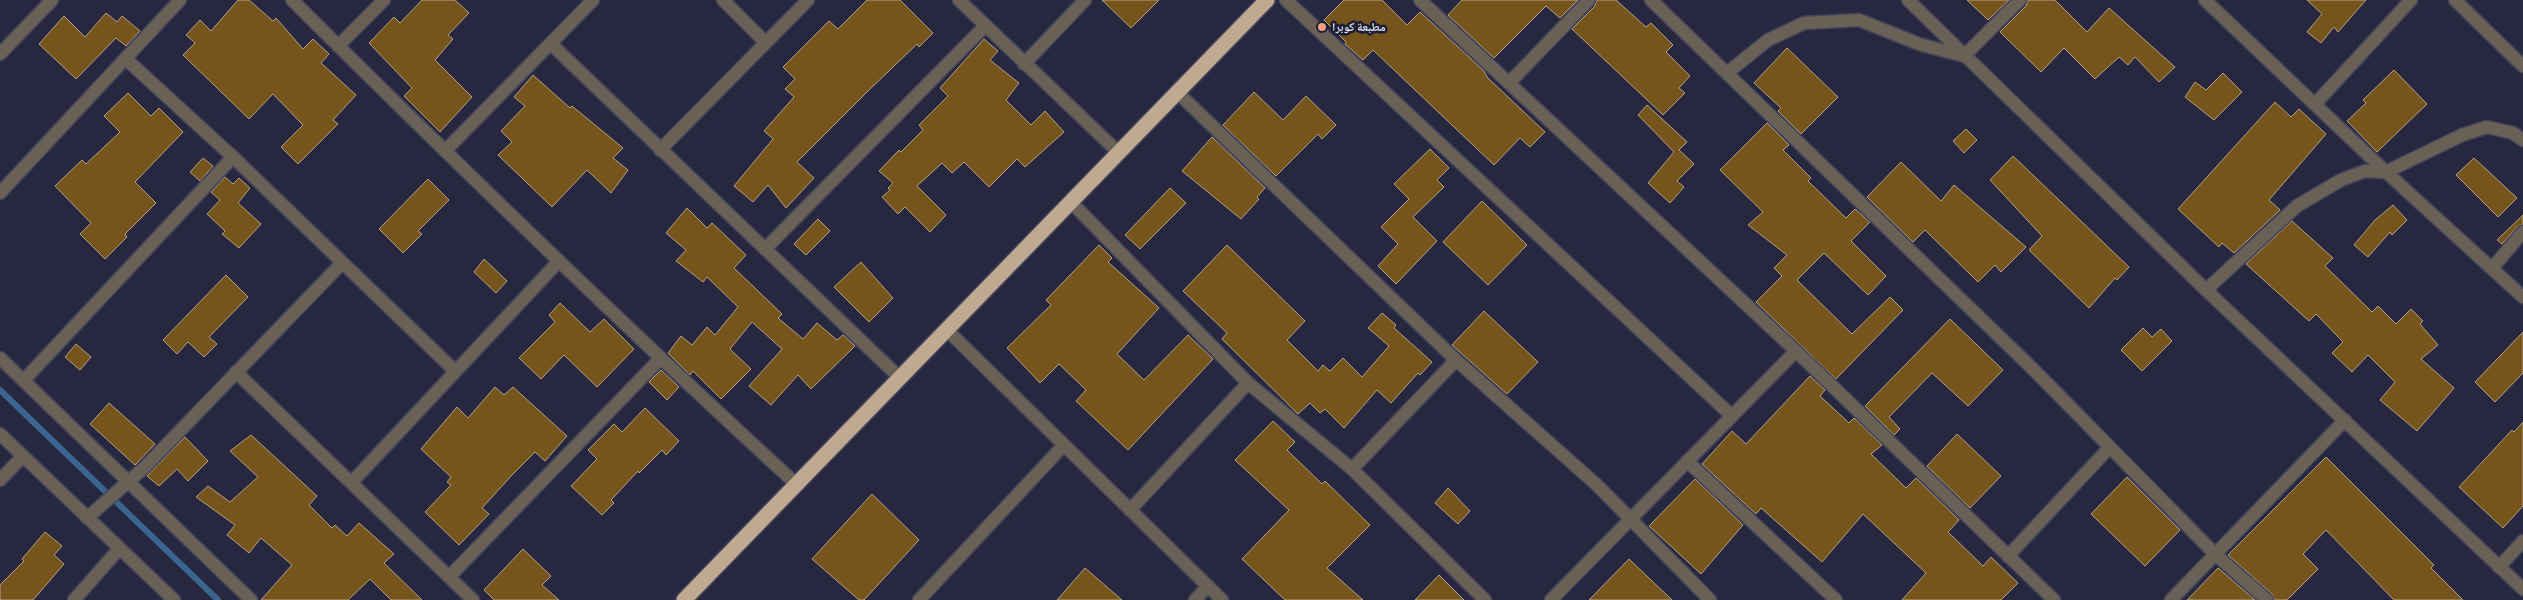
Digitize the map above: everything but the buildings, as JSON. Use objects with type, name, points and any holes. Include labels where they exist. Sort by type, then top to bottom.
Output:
[{"type":"highway","points":[[684,600],[795,483],[1267,0]]},
{"type":"street","points":[[0,54],[52,0]]},
{"type":"street","points":[[0,193],[127,60],[180,0]]},
{"type":"street","points":[[292,0],[660,359],[795,483]]},
{"type":"street","points":[[338,46],[384,0]]},
{"type":"street","points":[[722,0],[765,42]]},
{"type":"street","points":[[660,150],[808,0]]},
{"type":"street","points":[[959,0],[1118,152]]},
{"type":"street","points":[[1024,64],[1086,0]]},
{"type":"street","points":[[1286,0],[1732,416]]},
{"type":"street","points":[[1420,0],[1796,350],[2054,600]]},
{"type":"street","points":[[1509,82],[1589,0]]},
{"type":"street","points":[[1651,0],[2034,371],[2215,554],[2267,600]]},
{"type":"street","points":[[1908,0],[2206,290],[2523,589]]},
{"type":"street","points":[[1964,56],[2020,0]]},
{"type":"street","points":[[2205,0],[2386,172],[2523,297]]},
{"type":"street","points":[[2316,104],[2412,0]]},
{"type":"street","points":[[2455,0],[2523,66]]},
{"type":"street","points":[[445,151],[551,44],[585,3]]},
{"type":"street","points":[[1727,73],[1768,40],[1804,23],[1859,20],[1919,44],[1964,56]]},
{"type":"street","points":[[765,249],[986,26]]},
{"type":"street","points":[[551,44],[898,377]]},
{"type":"street","points":[[127,60],[233,157],[455,371]]},
{"type":"street","points":[[1177,92],[1456,360],[1598,486],[1710,600]]},
{"type":"street","points":[[2206,290],[2296,206],[2341,180],[2365,171],[2386,172],[2462,135],[2487,127],[2514,133],[2523,140]]},
{"type":"street","points":[[24,380],[233,157]]},
{"type":"street","points":[[1070,201],[1248,383],[1352,469],[1485,600]]},
{"type":"street","points":[[2492,267],[2523,232]]},
{"type":"street","points":[[352,482],[559,261]]},
{"type":"street","points":[[87,518],[128,482],[342,262]]},
{"type":"street","points":[[946,329],[1063,446],[1222,600]]},
{"type":"street","points":[[1551,600],[1796,350]]},
{"type":"street","points":[[0,358],[252,600]]},
{"type":"street","points":[[449,577],[660,359]]},
{"type":"street","points":[[1352,469],[1456,360]]},
{"type":"street","points":[[236,372],[473,600]]},
{"type":"street","points":[[1130,510],[1248,383]]},
{"type":"street","points":[[2171,600],[2345,420]]},
{"type":"street","points":[[0,434],[174,600]]},
{"type":"street","points":[[919,600],[1063,446]]},
{"type":"street","points":[[2008,556],[2109,448]]},
{"type":"street","points":[[0,480],[23,456]]},
{"type":"street","points":[[1687,461],[1836,600]]},
{"type":"street","points":[[2499,567],[2523,541]]},
{"type":"street","points":[[74,600],[119,549]]},
{"type":"street","points":[[1195,600],[1208,586]]},
{"type":"waterway","points":[[0,390],[218,600]]},
{"type":"place","name":"مطبعة كوبرا","points":[[1322,27]]}]
